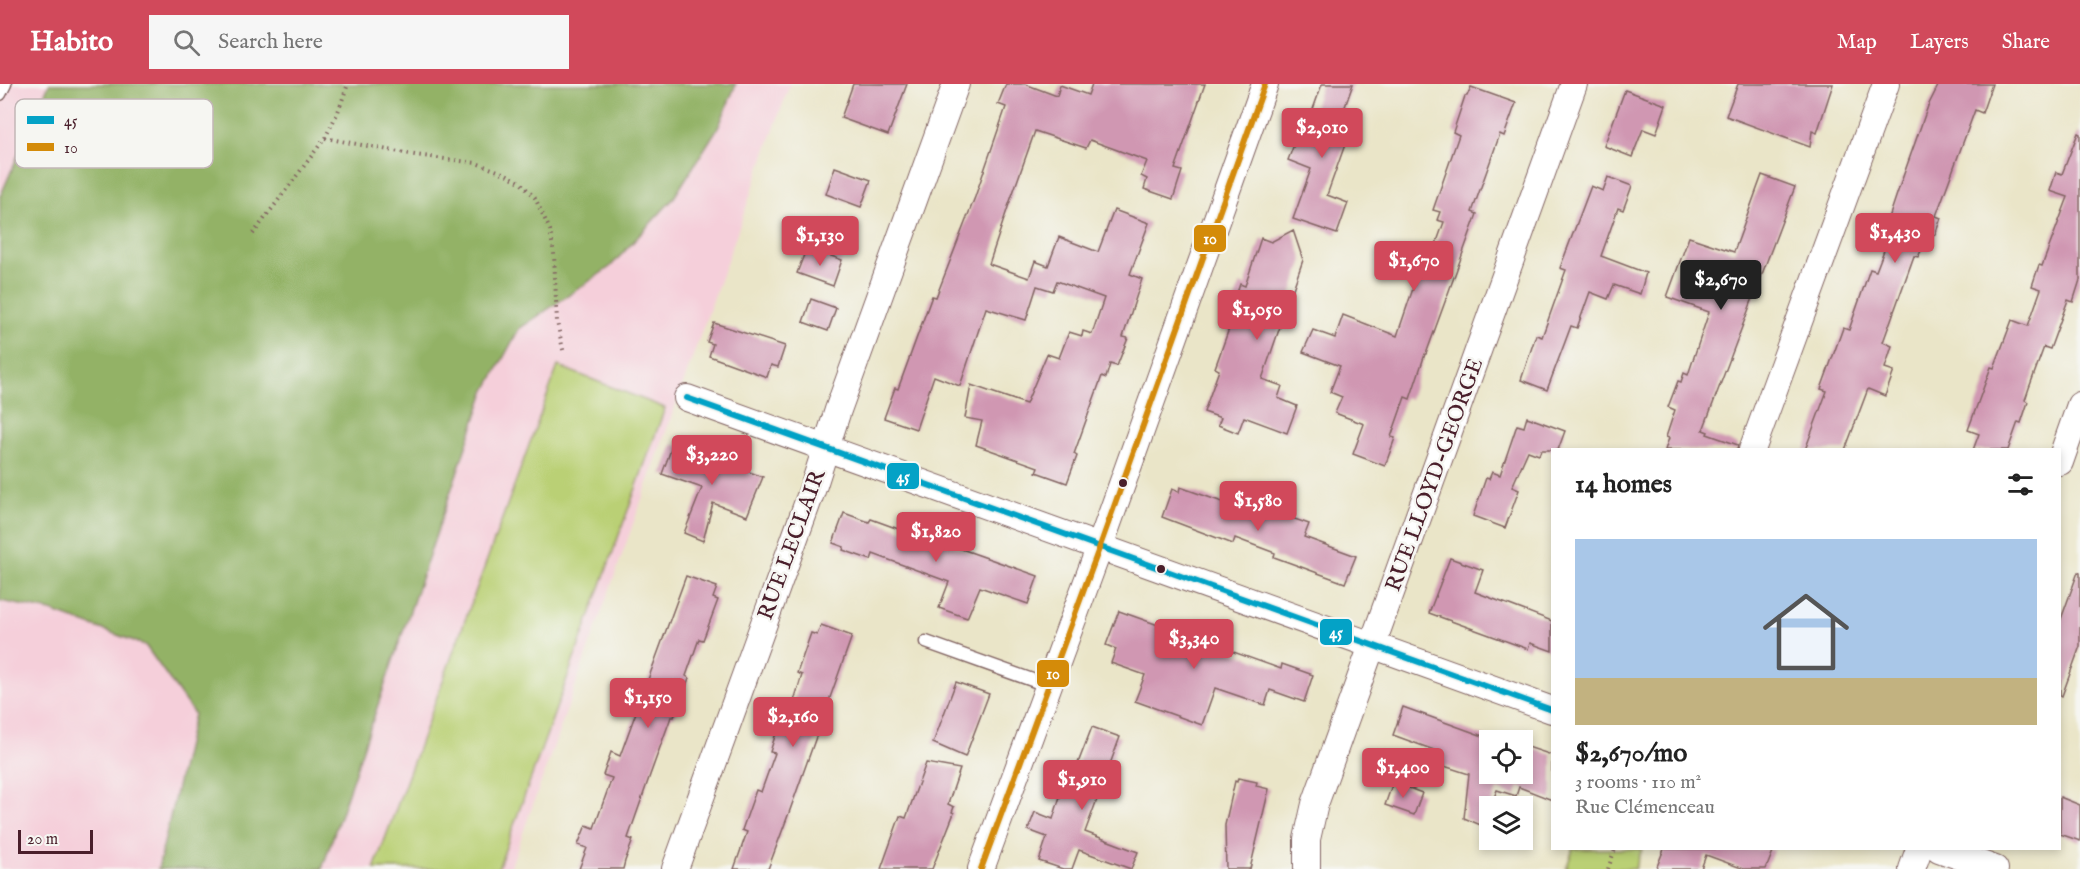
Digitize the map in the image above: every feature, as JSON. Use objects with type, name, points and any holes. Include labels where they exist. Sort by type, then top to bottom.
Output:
[{"type":"street","name":"RUE LECLAIR","points":[[675,869],[956,84]]},
{"type":"street","points":[[981,869],[1100,546],[1265,84]]},
{"type":"street","name":"RUE LLOYD-GEORGE","points":[[1307,869],[1307,839],[1316,804],[1575,84]]},
{"type":"street","points":[[1753,448],[1886,84]]},
{"type":"street","points":[[687,398],[1551,710]]},
{"type":"street","points":[[2061,459],[2080,405]]},
{"type":"street","points":[[1912,869],[1919,850]]},
{"type":"street","points":[[1942,850],[1995,869]]},
{"type":"lane","points":[[0,94],[5,84]]},
{"type":"lane","points":[[926,642],[1049,686]]},
{"type":"path","points":[[252,234],[325,138],[348,84]]},
{"type":"path","points":[[325,138],[414,155],[476,163],[520,182],[535,198],[550,230],[554,254],[557,322],[564,354]]},
{"type":"path","points":[[1608,869],[1615,850]]},
{"type":"shaded area","points":[[0,84],[790,84],[510,869],[0,869]]},
{"type":"green space","points":[[49,84],[736,84],[719,126],[673,199],[610,267],[519,329],[484,394],[322,869],[158,869],[194,714],[145,645],[51,611],[0,601],[0,197],[15,162],[15,168],[213,168],[213,99],[42,99]]},
{"type":"green space","points":[[558,366],[665,408],[498,869],[374,869]]},
{"type":"green space","points":[[1573,850],[1642,850],[1635,869],[1566,869]]},
{"type":"building","points":[[853,84],[907,84],[888,135],[841,118]]},
{"type":"building","points":[[1006,84],[1025,84],[1057,96],[1060,85],[1088,95],[1092,84],[1205,84],[1175,169],[1182,171],[1173,199],[1144,189],[1147,179],[1141,176],[1147,161],[1090,140],[1086,148],[1035,131],[1008,207],[989,264],[1029,278],[1035,261],[1048,266],[1059,237],[1098,252],[1114,210],[1149,223],[1130,274],[1142,279],[1123,337],[1128,338],[1117,366],[1110,364],[1106,378],[1102,376],[1074,454],[1077,456],[1067,483],[1036,472],[1038,467],[976,445],[982,421],[965,418],[971,385],[1026,404],[1047,354],[1059,358],[1069,332],[1082,336],[1083,331],[1092,334],[1104,298],[1057,281],[1053,291],[1037,286],[1026,320],[986,308],[960,386],[934,376],[916,429],[884,418],[895,388],[898,389],[932,296],[936,297],[975,197],[1006,107],[998,104]]},
{"type":"building","points":[[1322,84],[1353,84],[1335,135],[1347,139],[1327,195],[1348,203],[1337,234],[1293,219],[1311,169],[1288,160],[1302,124],[1307,126]]},
{"type":"building","points":[[1738,84],[1833,84],[1817,133],[1812,131],[1810,147],[1726,116]]},
{"type":"building","points":[[1939,84],[1992,84],[1982,113],[1975,110],[1936,216],[1941,218],[1935,235],[1930,234],[1925,250],[1922,249],[1918,257],[1914,256],[1883,342],[1892,346],[1885,368],[1894,371],[1885,396],[1868,389],[1846,448],[1806,448],[1827,391],[1821,389],[1843,328],[1849,330],[1870,269],[1876,271],[1891,232],[1885,230],[1928,106]]},
{"type":"building","points":[[1471,87],[1516,103],[1504,136],[1500,134],[1472,212],[1477,214],[1410,399],[1405,397],[1391,437],[1395,438],[1385,466],[1353,454],[1364,424],[1335,413],[1342,397],[1330,392],[1340,366],[1303,352],[1313,330],[1335,338],[1343,315],[1397,336],[1423,259],[1430,261],[1444,222],[1437,220],[1440,212],[1433,210],[1459,135],[1453,132],[1465,96]]},
{"type":"building","points":[[1625,90],[1666,105],[1656,134],[1643,129],[1632,157],[1604,146]]},
{"type":"building","points":[[2078,133],[2080,134],[2080,280],[2073,302],[2068,300],[2050,349],[2044,347],[2025,400],[2028,402],[2021,423],[2018,422],[2009,448],[1974,448],[1979,434],[1968,430],[1991,367],[1994,368],[2012,320],[2028,326],[2041,289],[2032,286],[2068,197],[2050,191],[2056,172],[2062,174]]},
{"type":"building","points":[[835,167],[871,180],[861,207],[826,194]]},
{"type":"building","points":[[1762,175],[1795,187],[1703,430],[1708,432],[1707,434],[1738,445],[1737,448],[1666,448],[1669,438],[1666,437],[1675,410],[1668,407],[1678,381],[1681,382],[1684,373],[1688,375],[1709,312],[1667,297],[1689,237],[1734,252]]},
{"type":"building","points":[[1608,177],[1632,186],[1623,210],[1618,208],[1601,256],[1646,273],[1640,294],[1614,285],[1608,299],[1590,292],[1577,328],[1571,326],[1547,390],[1521,380],[1536,335],[1542,337],[1566,270],[1560,268],[1591,186],[1603,191]]},
{"type":"building","points":[[1293,230],[1303,260],[1262,379],[1282,386],[1278,398],[1297,406],[1287,433],[1244,417],[1238,433],[1218,425],[1221,418],[1204,412],[1219,370],[1215,368],[1236,309],[1232,308],[1240,284],[1245,286],[1261,238],[1271,242]]},
{"type":"building","points":[[807,247],[842,260],[833,286],[797,273]]},
{"type":"building","points":[[811,299],[836,308],[828,331],[803,322]]},
{"type":"building","points":[[714,323],[785,346],[778,367],[771,365],[767,377],[709,356],[713,344],[707,342]]},
{"type":"building","points":[[1527,417],[1565,431],[1559,448],[1541,450],[1539,455],[1528,451],[1512,487],[1519,490],[1505,528],[1473,516],[1486,478],[1489,479],[1492,472],[1500,475],[1517,425],[1524,427]]},
{"type":"building","points":[[673,444],[763,477],[747,516],[713,503],[703,541],[684,533],[702,488],[662,474]]},
{"type":"building","points":[[1180,487],[1242,509],[1246,502],[1309,524],[1304,537],[1356,556],[1345,583],[1274,557],[1275,553],[1235,538],[1233,544],[1162,517],[1172,489],[1179,492]]},
{"type":"building","points":[[844,513],[869,522],[871,519],[915,535],[916,533],[1038,576],[1028,604],[980,587],[967,618],[939,608],[949,582],[873,554],[871,560],[843,550],[844,547],[833,543]]},
{"type":"building","points":[[1450,558],[1483,570],[1475,592],[1551,621],[1551,651],[1530,643],[1528,649],[1429,613]]},
{"type":"building","points":[[2078,572],[2080,573],[2080,646],[2062,696],[2061,696],[2061,619]]},
{"type":"building","points":[[686,576],[717,587],[713,598],[718,600],[703,640],[699,639],[686,676],[689,678],[674,717],[671,717],[650,775],[628,838],[633,840],[623,869],[579,869],[587,848],[578,845],[586,825],[594,828],[612,778],[603,775],[611,752],[620,756]]},
{"type":"building","points":[[1119,611],[1281,669],[1282,664],[1313,675],[1304,702],[1270,690],[1265,705],[1215,688],[1202,725],[1135,701],[1145,675],[1111,663],[1116,649],[1106,645]]},
{"type":"building","points":[[821,625],[852,636],[790,810],[768,869],[734,869],[747,832],[742,830],[756,790],[761,792],[775,753],[770,752],[776,733],[784,712],[790,714],[802,675],[797,673],[811,633],[817,635]]},
{"type":"building","points":[[956,682],[989,694],[965,757],[933,743]]},
{"type":"building","points":[[1403,707],[1479,735],[1479,784],[1533,784],[1533,749],[1551,755],[1551,800],[1519,787],[1516,796],[1497,790],[1495,796],[1479,796],[1479,824],[1464,818],[1469,774],[1441,765],[1445,754],[1393,735]]},
{"type":"building","points":[[1092,727],[1120,737],[1085,832],[1138,852],[1131,869],[1079,850],[1072,869],[1063,869],[1039,861],[1047,837],[1028,830],[1035,812],[1053,819],[1063,787],[1068,789]]},
{"type":"building","points":[[926,763],[960,769],[948,804],[954,807],[952,812],[954,813],[932,869],[881,869],[900,816],[906,818]]},
{"type":"building","points":[[1238,778],[1257,782],[1256,786],[1269,789],[1250,869],[1226,869],[1225,825],[1235,781],[1237,782]]},
{"type":"building","points":[[1393,782],[1422,793],[1414,815],[1385,805]]},
{"type":"building","points":[[2061,797],[2080,805],[2080,841],[2061,834]]},
{"type":"building","points":[[1664,850],[1774,850],[1766,869],[1744,869],[1706,855],[1701,869],[1656,869]]},
{"type":"transit line","name":"10","points":[[981,869],[1100,546],[1265,84]]},
{"type":"transit line","name":"45","points":[[687,398],[1551,710]]}]
